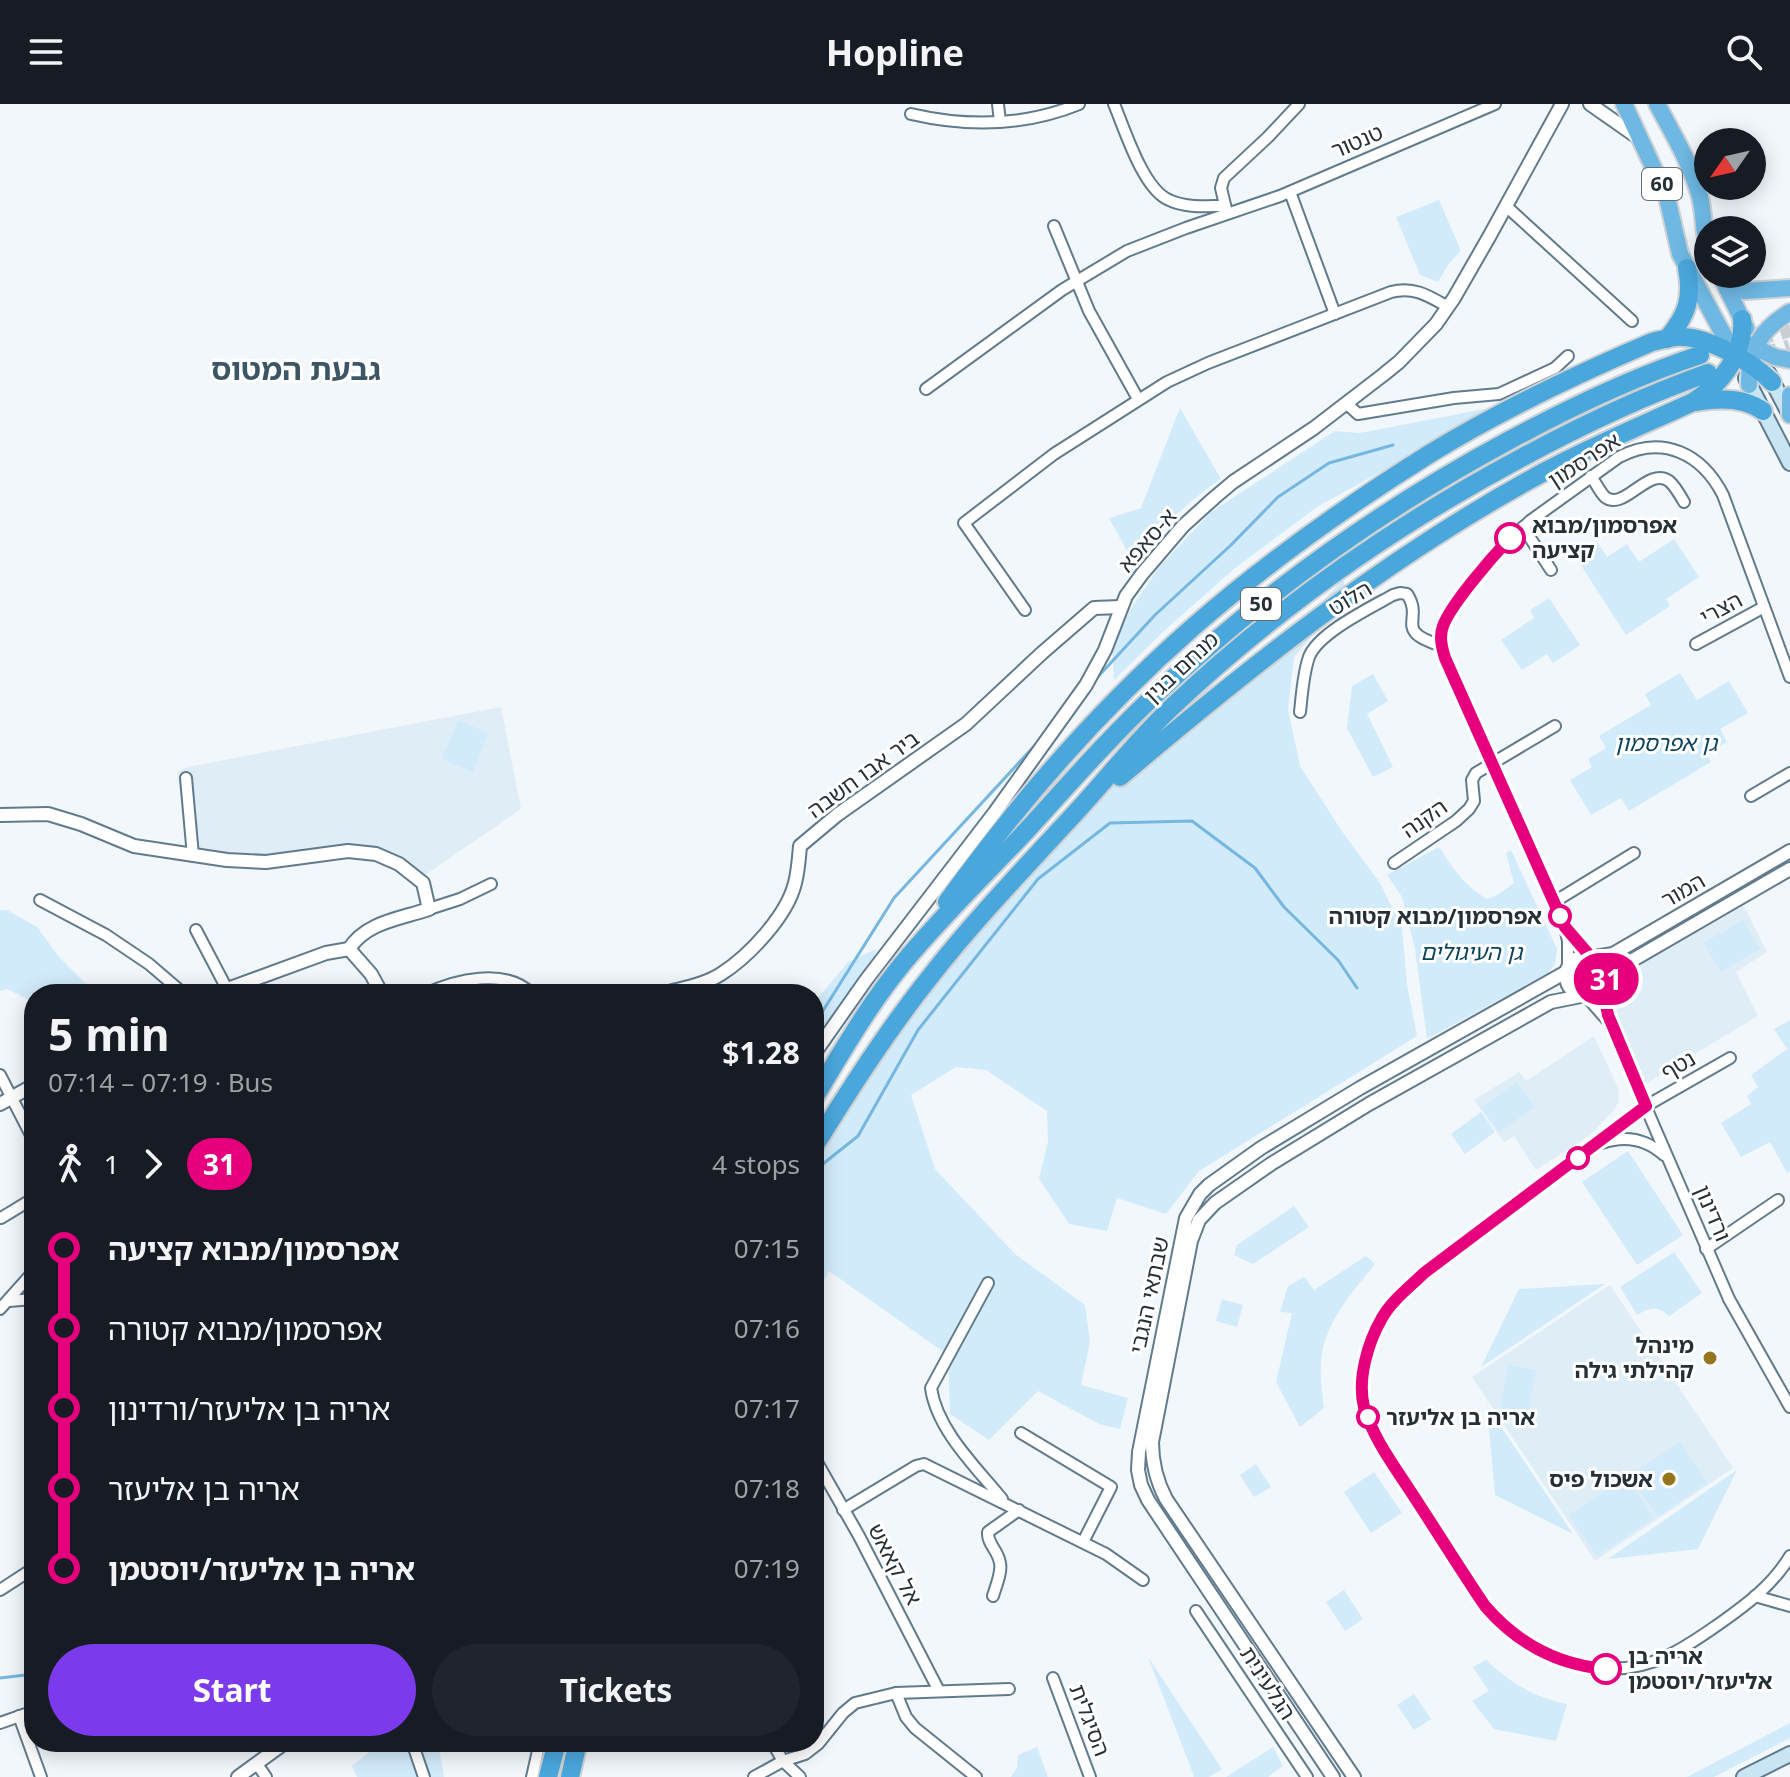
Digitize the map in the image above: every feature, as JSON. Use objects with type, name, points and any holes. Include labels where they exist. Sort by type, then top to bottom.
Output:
[{"type":"highway","name":"60","points":[[1624,104],[1667,197],[1676,239],[1687,268],[1717,322],[1746,352]]},
{"type":"highway","name":"60","points":[[1657,104],[1682,151],[1704,216]]},
{"type":"highway","points":[[1667,339],[1679,324],[1687,305],[1690,294],[1687,268]]},
{"type":"highway","points":[[1727,288],[1742,319],[1749,385]]},
{"type":"highway","points":[[1741,288],[1749,291],[1790,288]]},
{"type":"highway","points":[[1069,821],[1241,677],[1367,582],[1407,554],[1544,471],[1693,402],[1721,380],[1768,328],[1790,312]]},
{"type":"highway","points":[[903,963],[978,859],[1035,788],[1118,699],[1191,629],[1255,575],[1352,505],[1433,452],[1565,382],[1652,342],[1693,338],[1790,360]]},
{"type":"highway","points":[[1746,352],[1772,382]]},
{"type":"highway","name":"מנחם בגין","points":[[824,1082],[864,1017],[903,963],[1113,736],[1205,650],[1300,573],[1395,506],[1467,463],[1541,423],[1656,370],[1704,364],[1664,388],[1560,437],[1419,515],[1295,602],[1254,635],[1181,699],[1138,742],[966,933],[885,1037],[824,1132]]},
{"type":"highway","points":[[1790,395],[1790,416]]},
{"type":"highway","points":[[1693,402],[1728,399],[1749,403],[1763,411]]},
{"type":"highway","points":[[548,1777],[554,1752]]},
{"type":"highway","points":[[570,1777],[576,1752]]},
{"type":"main road","points":[[1772,382],[1790,416]]},
{"type":"main road","points":[[1749,385],[1790,463]]},
{"type":"main road","points":[[1744,1777],[1790,1754]]},
{"type":"street","points":[[998,104],[1000,122]]},
{"type":"street","points":[[911,114],[953,122],[1000,122],[1050,114],[1079,104]]},
{"type":"street","points":[[1114,104],[1145,178],[1153,189],[1171,202],[1226,210],[1221,188],[1224,178],[1299,104]]},
{"type":"street","name":"טנטור","points":[[926,389],[1062,290],[1127,251],[1226,210],[1285,194],[1495,104]]},
{"type":"street","name":"א-סאפא","points":[[824,1040],[1086,685],[1105,650],[1126,596],[1158,554],[1183,526],[1233,482],[1314,428],[1399,362],[1436,324],[1562,104]]},
{"type":"street","points":[[1590,104],[1642,141]]},
{"type":"street","points":[[1285,194],[1335,314]]},
{"type":"street","points":[[1506,206],[1632,321]]},
{"type":"street","points":[[1054,226],[1089,311],[1138,399]]},
{"type":"street","points":[[1025,610],[964,523],[1054,454],[1167,382],[1335,314],[1401,290],[1422,293],[1448,307]]},
{"type":"street","points":[[1346,403],[1358,414],[1499,394],[1555,368],[1568,356]]},
{"type":"street","name":"אפרסמון","points":[[1442,646],[1443,626],[1453,608],[1500,549],[1523,527],[1591,476],[1632,450],[1664,447],[1701,463],[1723,495],[1790,677]]},
{"type":"street","points":[[1591,476],[1606,498],[1613,500],[1656,478],[1671,483],[1684,502]]},
{"type":"street","points":[[1523,527],[1551,570]]},
{"type":"street","name":"הלוט","points":[[1300,712],[1309,656],[1315,645],[1393,595],[1407,594],[1411,600],[1415,634],[1442,646]]},
{"type":"street","name":"ביר אבו חשבה","points":[[698,984],[721,974],[758,943],[783,911],[795,885],[800,846],[837,815],[966,724],[1094,608],[1121,607]]},
{"type":"street","name":"הצרי","points":[[1696,644],[1764,607]]},
{"type":"street","points":[[1442,646],[1565,927],[1568,941],[1567,984],[1575,993],[1584,996],[1597,993],[1605,983],[1603,965],[1565,927]]},
{"type":"street","points":[[1492,764],[1555,726]]},
{"type":"street","name":"הקנה","points":[[1394,863],[1463,816],[1474,801],[1472,780],[1476,773],[1492,764]]},
{"type":"street","points":[[1751,796],[1790,773]]},
{"type":"street","points":[[186,778],[193,856]]},
{"type":"street","points":[[0,815],[48,814],[134,846],[249,862],[348,851],[376,854],[399,864],[423,883],[429,909]]},
{"type":"street","name":"המור","points":[[1592,957],[1613,954],[1790,851]]},
{"type":"street","points":[[1554,902],[1634,853]]},
{"type":"street","name":"המור","points":[[1605,983],[1619,968],[1790,869]]},
{"type":"street","points":[[248,984],[326,953],[349,949],[360,934],[372,927],[460,899],[491,884]]},
{"type":"street","points":[[40,900],[106,935],[172,984]]},
{"type":"street","points":[[196,930],[229,984]]},
{"type":"street","points":[[349,949],[376,984]]},
{"type":"street","points":[[1567,969],[1577,957],[1592,957]]},
{"type":"street","name":"שבתאי הנגבי","points":[[1333,1777],[1156,1513],[1141,1485],[1138,1470],[1142,1429],[1186,1218],[1209,1185],[1261,1148],[1567,969]]},
{"type":"street","points":[[447,984],[475,978],[516,984]]},
{"type":"street","name":"ורדינון","points":[[1605,983],[1605,1004],[1612,1029],[1706,1249],[1729,1299],[1790,1406]]},
{"type":"street","name":"ורדינון","points":[[1584,996],[1612,1029]]},
{"type":"street","name":"שבתאי הנגבי","points":[[1354,1777],[1166,1499],[1156,1478],[1152,1442],[1191,1241],[1199,1220],[1215,1203],[1271,1164],[1369,1104],[1551,1002],[1584,996]]},
{"type":"street","name":"נטף","points":[[1646,1106],[1730,1058]]},
{"type":"street","points":[[0,1075],[6,1100],[24,1126]]},
{"type":"street","points":[[6,1100],[24,1090]]},
{"type":"street","points":[[1646,1106],[1424,1273],[1392,1304],[1374,1336],[1364,1372],[1362,1398],[1369,1420],[1388,1457],[1485,1606],[1523,1642],[1567,1662],[1589,1667],[1619,1668],[1667,1656],[1704,1634],[1755,1596],[1776,1577],[1790,1556]]},
{"type":"street","points":[[1593,1147],[1611,1140],[1633,1139],[1647,1143],[1668,1159]]},
{"type":"street","points":[[1706,1249],[1778,1200]]},
{"type":"street","points":[[1,1218],[24,1204]]},
{"type":"street","points":[[4,1305],[24,1282]]},
{"type":"street","points":[[988,1283],[931,1388],[943,1424],[1006,1504]]},
{"type":"street","points":[[4,1305],[24,1301]]},
{"type":"street","points":[[1021,1433],[1111,1487],[1083,1542]]},
{"type":"street","points":[[843,1510],[924,1464],[1106,1554],[1143,1580]]},
{"type":"street","name":"אל קאאש","points":[[824,1475],[939,1691]]},
{"type":"street","points":[[993,1596],[1001,1565],[987,1539],[988,1532],[1019,1510]]},
{"type":"street","points":[[0,1590],[24,1574]]},
{"type":"street","points":[[1755,1596],[1790,1606]]},
{"type":"street","name":"הגלעינית","points":[[1196,1611],[1307,1777]]},
{"type":"street","name":"הסיגלית","points":[[1053,1678],[1090,1777]]},
{"type":"street","points":[[824,1737],[855,1703],[896,1693],[1009,1689]]},
{"type":"street","points":[[896,1693],[906,1717],[915,1728],[976,1777]]},
{"type":"street","points":[[0,1723],[24,1714]]},
{"type":"street","points":[[19,1716],[24,1730]]},
{"type":"street","points":[[32,1752],[41,1777]]},
{"type":"street","points":[[238,1777],[273,1752]]},
{"type":"street","points":[[415,1752],[424,1777]]},
{"type":"street","points":[[532,1777],[538,1752]]},
{"type":"street","points":[[778,1752],[800,1777]]},
{"type":"street","points":[[754,1777],[808,1752]]},
{"type":"street","points":[[257,1764],[266,1777]]},
{"type":"shaded area","points":[[501,707],[521,809],[425,875],[374,846],[245,856],[189,849],[177,772],[188,767]]},
{"type":"shaded area","points":[[1744,906],[1767,952],[1736,972],[1758,1016],[1645,1084],[1609,1006],[1618,982],[1645,962]]},
{"type":"shaded area","points":[[1594,1036],[1618,1088],[1619,1101],[1590,1135],[1536,1170],[1514,1136],[1504,1142],[1474,1100],[1519,1072],[1526,1081]]},
{"type":"shaded area","points":[[1610,1285],[1733,1468],[1595,1561],[1472,1377]]},
{"type":"green space","points":[[1439,200],[1461,251],[1438,282],[1420,275],[1396,217]]},
{"type":"green space","points":[[1500,406],[1317,507],[1235,568],[1114,680],[1112,648],[1129,612],[1159,567],[1211,512],[1335,431],[1360,433]]},
{"type":"green space","points":[[1180,408],[1221,479],[1174,516],[1132,560],[1109,518],[1141,508]]},
{"type":"green space","points":[[1674,539],[1699,577],[1666,599],[1670,606],[1626,635],[1575,556],[1597,542],[1607,557],[1627,544],[1639,562]]},
{"type":"green space","points":[[1343,580],[1351,603],[1324,622],[1294,657],[1288,709],[1300,766],[1380,883],[1402,928],[1407,984],[1417,1036],[1199,1171],[1166,1214],[1117,1198],[1107,1231],[1069,1224],[1039,1179],[1048,1142],[1047,1111],[986,1070],[956,1067],[911,1095],[935,1169],[1015,1254],[1085,1305],[1090,1342],[1081,1385],[1128,1398],[1120,1429],[1099,1424],[1038,1391],[989,1440],[950,1414],[948,1355],[829,1271],[824,1280],[824,1149],[888,1041],[978,928],[1168,709],[1251,665]]},
{"type":"green space","points":[[1549,598],[1580,645],[1553,663],[1547,654],[1522,670],[1501,640],[1534,618],[1530,610]]},
{"type":"green space","name":"גן אפרסמון","points":[[1680,673],[1697,700],[1729,681],[1748,713],[1720,729],[1727,742],[1707,754],[1711,762],[1629,811],[1621,798],[1591,815],[1570,780],[1592,767],[1588,759],[1606,748],[1599,736],[1651,705],[1645,694]]},
{"type":"green space","points":[[1373,674],[1388,701],[1367,714],[1393,767],[1373,777],[1347,728],[1352,686]]},
{"type":"green space","points":[[458,720],[488,733],[473,772],[442,759]]},
{"type":"green space","name":"גן העיגולים","points":[[1439,847],[1471,888],[1487,899],[1514,883],[1506,853],[1511,850],[1557,949],[1555,964],[1548,973],[1427,1039],[1415,949],[1402,897],[1387,875]]},
{"type":"green space","points":[[0,910],[7,910],[37,927],[59,957],[86,984],[24,984],[24,997],[7,989],[0,991]]},
{"type":"green space","points":[[1743,920],[1760,949],[1721,972],[1704,943]]},
{"type":"green space","points":[[876,949],[875,960],[824,1034],[824,991],[848,962]]},
{"type":"green space","points":[[1790,1020],[1790,1171],[1787,1173],[1770,1142],[1741,1157],[1721,1123],[1751,1104],[1747,1096],[1758,1087],[1751,1075],[1787,1049],[1774,1029]]},
{"type":"green space","points":[[1517,1082],[1535,1107],[1499,1132],[1481,1108]]},
{"type":"green space","points":[[1481,1112],[1495,1132],[1465,1154],[1451,1134]]},
{"type":"green space","points":[[1628,1151],[1683,1235],[1637,1265],[1582,1182]]},
{"type":"green space","points":[[1294,1206],[1309,1227],[1253,1264],[1234,1255],[1237,1245]]},
{"type":"green space","points":[[1674,1252],[1702,1293],[1669,1316],[1654,1309],[1637,1315],[1620,1287]]},
{"type":"green space","points":[[1366,1256],[1375,1264],[1340,1310],[1323,1349],[1321,1374],[1324,1408],[1300,1427],[1276,1382],[1292,1313],[1280,1312],[1288,1286],[1304,1277],[1314,1290]]},
{"type":"green space","points":[[1605,1284],[1481,1367],[1519,1289]]},
{"type":"green space","points":[[1222,1299],[1243,1305],[1237,1327],[1216,1321]]},
{"type":"green space","points":[[1508,1365],[1536,1370],[1527,1419],[1499,1414]]},
{"type":"green space","points":[[1487,1406],[1573,1534],[1495,1495]]},
{"type":"green space","name":"אשכול פיס","points":[[1680,1442],[1707,1483],[1658,1517],[1630,1476]]},
{"type":"green space","points":[[1256,1464],[1271,1487],[1254,1497],[1240,1475]]},
{"type":"green space","points":[[1737,1470],[1698,1549],[1608,1559]]},
{"type":"green space","points":[[1374,1472],[1402,1513],[1371,1533],[1344,1492]]},
{"type":"green space","points":[[1626,1477],[1654,1518],[1597,1556],[1569,1515]]},
{"type":"green space","points":[[1344,1590],[1363,1619],[1345,1631],[1326,1602]]},
{"type":"green space","points":[[1148,1657],[1222,1769],[1209,1777],[1193,1777]]},
{"type":"green space","points":[[1486,1660],[1523,1688],[1567,1704],[1556,1741],[1494,1729],[1472,1701],[1489,1691],[1473,1667]]},
{"type":"green space","points":[[1414,1694],[1431,1719],[1414,1730],[1397,1705]]},
{"type":"green space","points":[[1790,1723],[1790,1738],[1714,1777],[1687,1777]]},
{"type":"green space","points":[[1037,1747],[1048,1777],[1011,1777],[1017,1768],[1018,1755]]},
{"type":"green space","points":[[1273,1747],[1283,1766],[1268,1777],[1226,1777]]},
{"type":"green space","points":[[370,1752],[440,1752],[444,1777],[357,1777],[352,1766]]},
{"type":"waterway","points":[[1094,681],[1155,615],[1278,497],[1329,463],[1393,445]]},
{"type":"waterway","points":[[824,1009],[894,898],[1038,742]]},
{"type":"waterway","points":[[824,1163],[858,1136],[918,1030],[1038,879],[1110,823],[1192,821],[1255,868],[1284,907],[1338,960],[1357,988]]},
{"type":"waterway","points":[[0,1678],[24,1675]]},
{"type":"tunnel","points":[[1754,338],[1790,328]]},
{"type":"tunnel","points":[[1760,357],[1790,348]]},
{"type":"bus line","name":"31","points":[[1510,538],[1453,608],[1443,626],[1442,646],[1565,927],[1590,956],[1603,965],[1606,975],[1604,994],[1612,1029],[1646,1106],[1424,1273],[1392,1304],[1374,1336],[1364,1372],[1362,1398],[1369,1420],[1388,1457],[1496,1619],[1523,1642],[1545,1653],[1567,1662],[1606,1669]]},
{"type":"place","name":"אפרסמון/מבוא קציעה","points":[[1510,538]]},
{"type":"place","name":"אפרסמון/מבוא קטורה","points":[[1560,916]]},
{"type":"place","name":"מינהל קהילתי גילה","points":[[1710,1358]]},
{"type":"place","name":"אריה בן אליעזר","points":[[1368,1417]]},
{"type":"place","name":"אשכול פיס","points":[[1669,1479]]},
{"type":"place","name":"אריה בן אליעזר/יוסטמן","points":[[1606,1669]]},
{"type":"district","name":"גבעת המטוס","points":[[296,370]]}]
